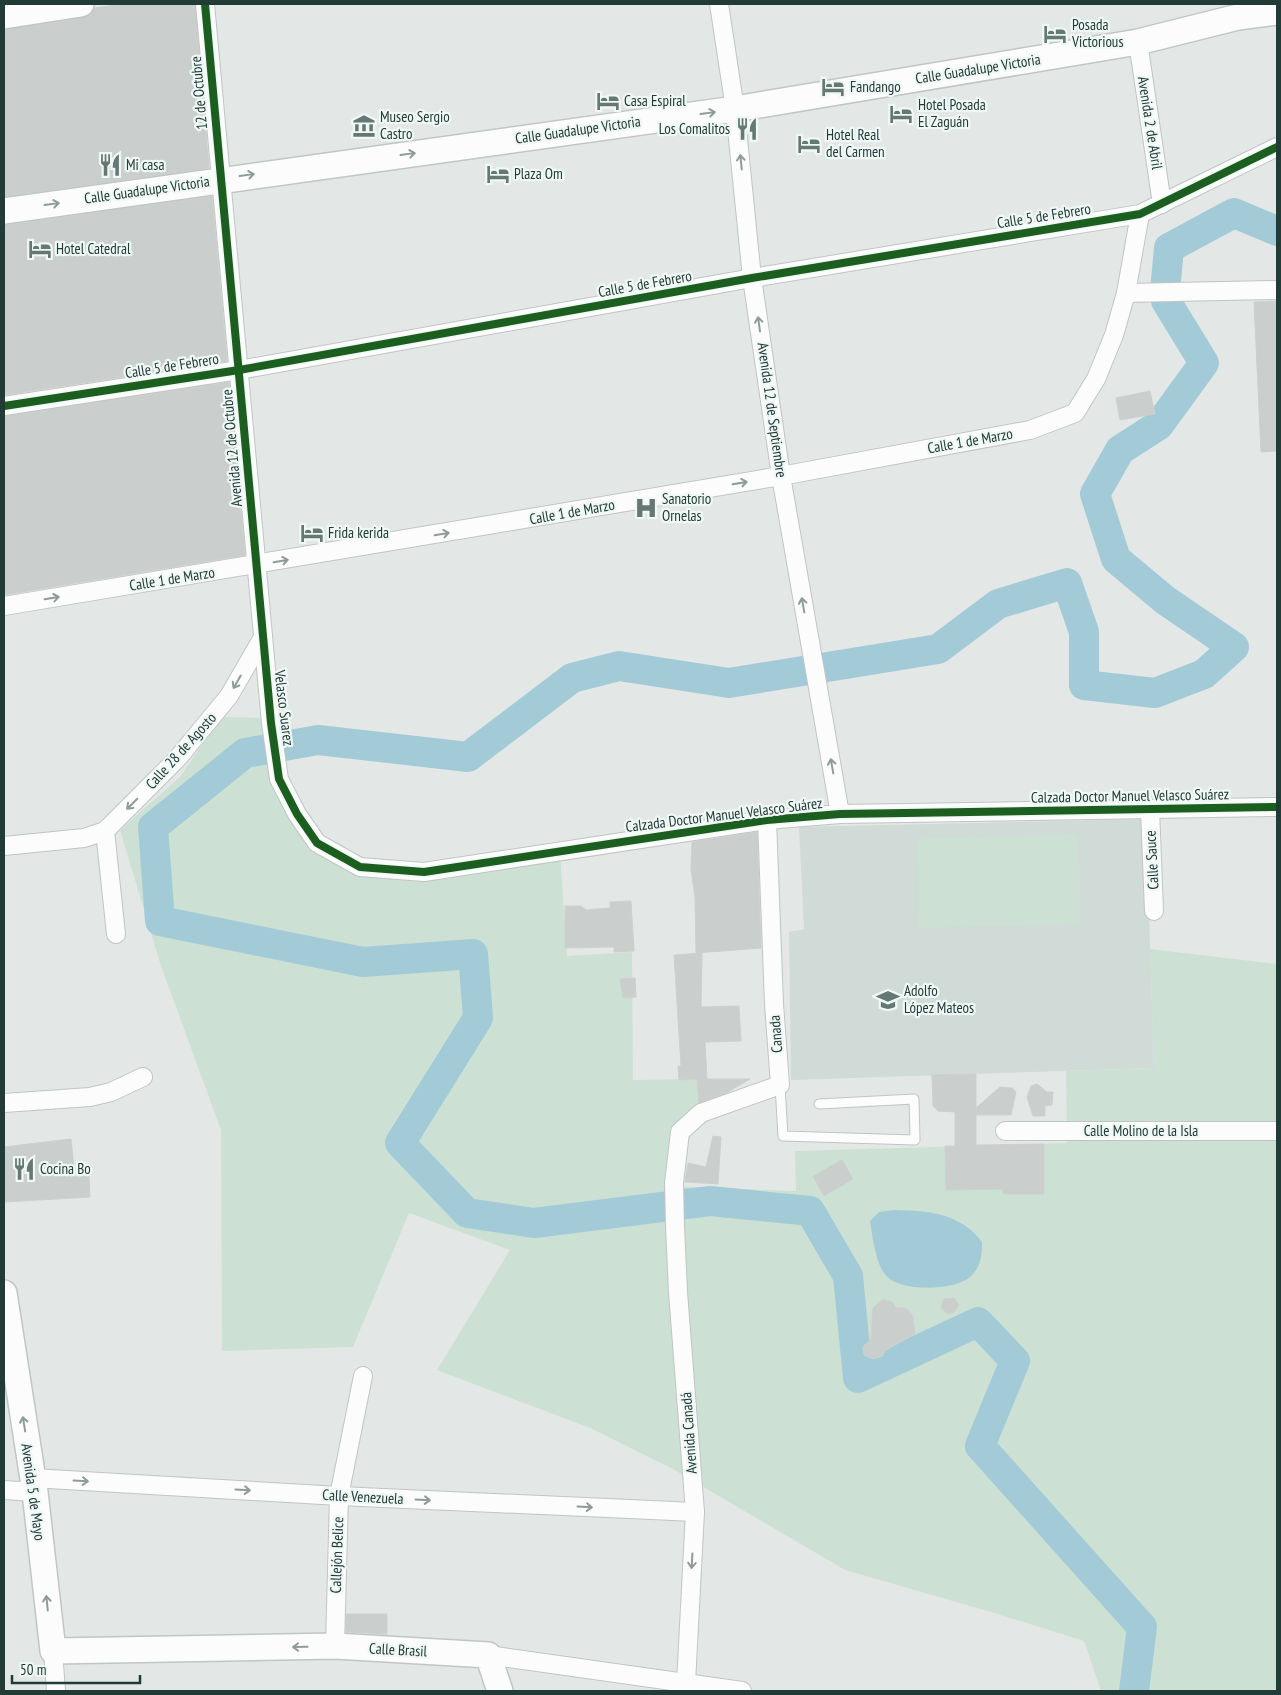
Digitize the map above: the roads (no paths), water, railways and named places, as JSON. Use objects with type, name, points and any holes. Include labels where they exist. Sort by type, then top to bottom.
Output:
[{"type":"main road","points":[[4,16],[81,4]]},
{"type":"main road","name":"Calle Guadalupe Victoria","points":[[4,211],[221,179],[735,109],[1138,42],[1238,10],[1277,12]]},
{"type":"main road","name":"Avenida 5 de Mayo","points":[[4,1293],[33,1485],[52,1651]]},
{"type":"main road","name":"Calle Brasil","points":[[52,1651],[334,1646],[488,1655]]},
{"type":"main road","points":[[488,1655],[500,1691]]},
{"type":"street","name":"12 de Octubre","points":[[205,4],[221,179]]},
{"type":"street","name":"Avenida 12 de Septiembre","points":[[719,4],[735,109],[752,278],[781,476],[840,814]]},
{"type":"street","name":"Calle Guadalupe Victoria","points":[[1238,10],[1262,4]]},
{"type":"street","name":"Avenida 2 de Abril","points":[[1138,42],[1162,204]]},
{"type":"street","name":"Calle 5 de Febrero","points":[[4,406],[239,370],[752,278],[1140,214],[1277,148]]},
{"type":"street","name":"Avenida 12 de Octubre","points":[[221,179],[256,566]]},
{"type":"street","name":"Calle 1 de Marzo","points":[[4,606],[256,566],[781,476],[1030,430],[1075,413],[1096,379],[1114,334],[1126,293],[1140,214]]},
{"type":"street","points":[[1126,293],[1277,290]]},
{"type":"street","points":[[256,566],[262,639]]},
{"type":"street","name":"Velasco Suarez","points":[[262,639],[279,780]]},
{"type":"street","name":"Calle 28 de Agosto","points":[[4,846],[84,838],[105,831],[177,759],[229,696],[262,639]]},
{"type":"street","name":"Calzada Doctor Manuel Velasco Suárez","points":[[279,780],[297,814],[317,843],[360,867],[424,872],[767,820],[840,814],[1277,807]]},
{"type":"street","name":"Calle Sauce","points":[[1150,809],[1154,911]]},
{"type":"street","name":"Canada","points":[[767,820],[774,1004],[780,1085]]},
{"type":"street","points":[[105,831],[116,934]]},
{"type":"street","points":[[4,1103],[90,1097],[111,1092],[143,1078]]},
{"type":"street","name":"Avenida Canadá","points":[[686,1683],[694,1512],[679,1302],[674,1183],[680,1132],[701,1113],[780,1085]]},
{"type":"street","name":"Calle Molino de la Isla","points":[[1004,1131],[1277,1130]]},
{"type":"street","name":"Callejón Belice","points":[[334,1646],[338,1496],[363,1376]]},
{"type":"street","name":"Calle Venezuela","points":[[4,1490],[33,1485],[694,1512]]},
{"type":"street","name":"Avenida 5 de Mayo","points":[[52,1651],[56,1691]]},
{"type":"street","name":"Calle Brasil","points":[[488,1655],[742,1691]]},
{"type":"lane","points":[[780,1085],[783,1136],[915,1140],[914,1099],[819,1104]]},
{"type":"water","points":[[895,1210],[920,1211],[954,1219],[973,1232],[982,1242],[980,1261],[974,1273],[962,1282],[926,1288],[900,1284],[890,1279],[881,1268],[870,1221],[879,1212]]},
{"type":"waterway","points":[[1134,1691],[1142,1627],[980,1446],[1015,1361],[978,1322],[858,1378],[848,1276],[810,1211],[710,1201],[534,1223],[467,1213],[400,1143],[478,1018],[473,954],[363,962],[160,921],[153,827],[245,753],[318,740],[468,757],[572,678],[619,666],[729,683],[938,649],[998,604],[1067,583],[1084,632],[1084,685],[1155,693],[1204,674],[1234,647],[1165,600],[1116,559],[1095,494],[1120,450],[1159,425],[1204,363],[1166,301],[1165,291],[1169,248],[1234,213],[1277,231]]},
{"type":"place","name":"Posada Victorious","points":[[1055,34]]},
{"type":"place","name":"Fandango","points":[[833,87]]},
{"type":"place","name":"Casa Espiral","points":[[608,101]]},
{"type":"place","name":"Hotel Posada El Zaguán","points":[[901,114]]},
{"type":"place","name":"Museo Sergio Castro","points":[[364,126]]},
{"type":"place","name":"Los Comalitos","points":[[747,129]]},
{"type":"place","name":"Hotel Real del Carmen","points":[[809,144]]},
{"type":"place","name":"Mi casa","points":[[110,165]]},
{"type":"place","name":"Plaza Om","points":[[498,174]]},
{"type":"place","name":"Hotel Catedral","points":[[40,249]]},
{"type":"place","name":"Sanatorio Ornelas","points":[[646,508]]},
{"type":"place","name":"Frida kerida","points":[[312,533]]},
{"type":"place","name":"Adolfo López Mateos","points":[[888,1000]]},
{"type":"place","name":"Cocina Bo","points":[[24,1169]]}]
